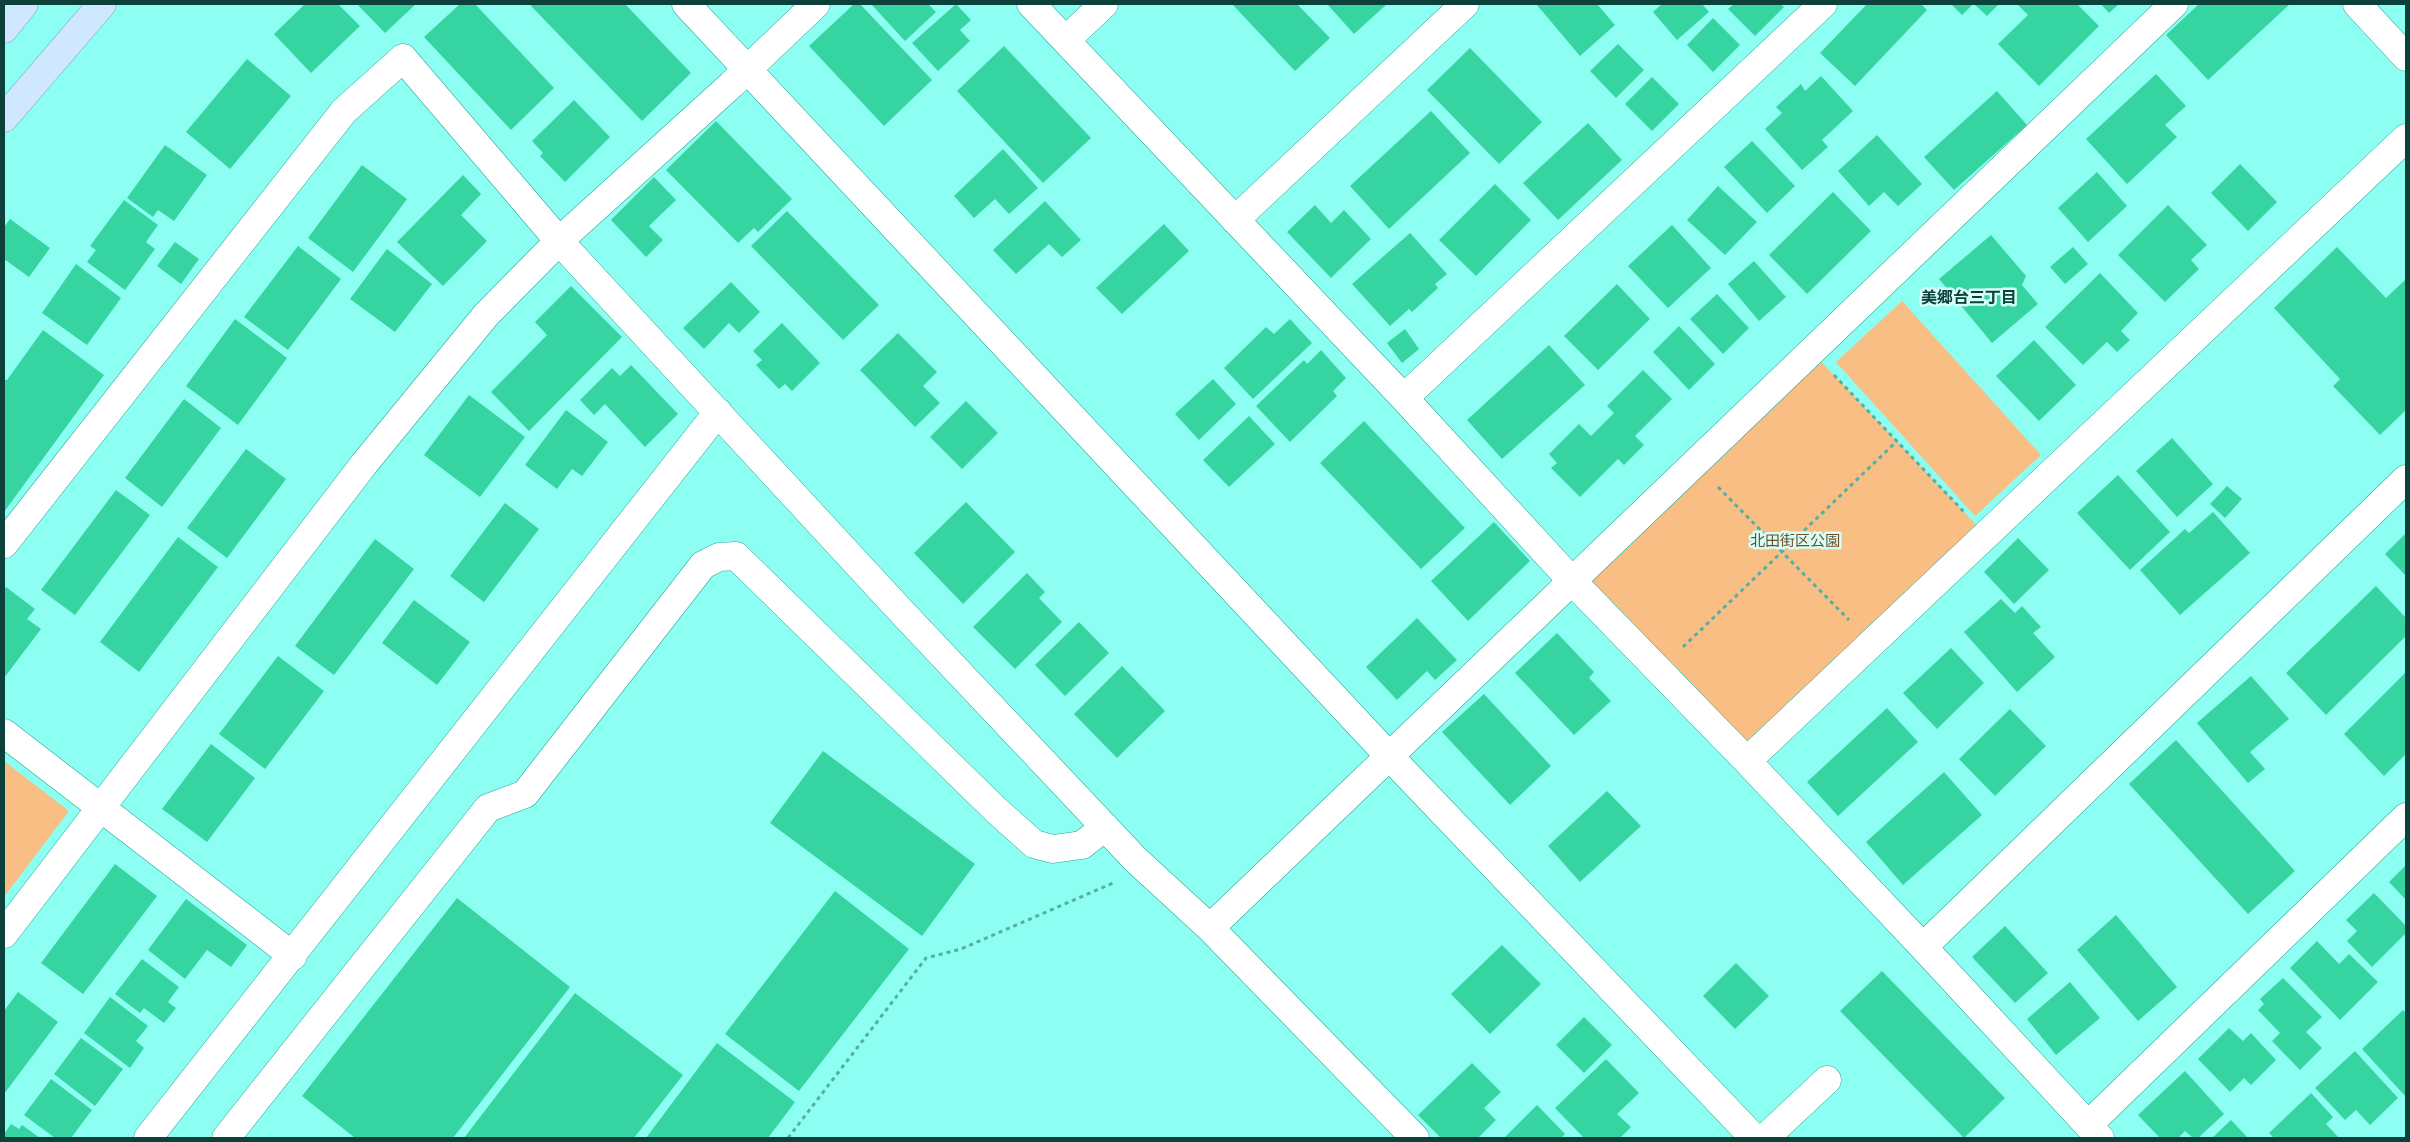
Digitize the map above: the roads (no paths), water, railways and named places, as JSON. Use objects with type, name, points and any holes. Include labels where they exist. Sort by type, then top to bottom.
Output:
[{"type":"main road","points":[[4,29],[24,4]]},
{"type":"main road","points":[[4,118],[102,4]]},
{"type":"street","points":[[686,4],[1390,757],[1754,1138]]},
{"type":"street","points":[[4,934],[364,464],[486,316],[559,241],[816,4]]},
{"type":"street","points":[[1031,4],[1404,398],[1572,581],[1748,761],[2094,1132],[2406,817]]},
{"type":"street","points":[[1066,40],[1104,4]]},
{"type":"street","points":[[1235,220],[1465,4]]},
{"type":"street","points":[[1404,398],[1823,4]]},
{"type":"street","points":[[1210,928],[2174,4]]},
{"type":"street","points":[[2357,4],[2406,57]]},
{"type":"street","points":[[4,544],[344,111],[403,58],[559,241],[794,496],[1136,860],[1210,928],[1415,1138]]},
{"type":"street","points":[[1748,761],[2406,138]]},
{"type":"street","points":[[148,1138],[293,956],[718,412]]},
{"type":"street","points":[[1923,947],[2406,479]]},
{"type":"street","points":[[226,1138],[488,808],[525,794],[703,565],[718,557],[736,556],[996,810],[1034,844],[1053,849],[1082,845],[1105,827]]},
{"type":"street","points":[[4,733],[293,956]]},
{"type":"street","points":[[1764,1138],[1827,1080]]},
{"type":"district","name":"美郷台三丁目","points":[[1969,300]]},
{"type":"park label","name":"北田街区公園","points":[[1795,543]]}]
